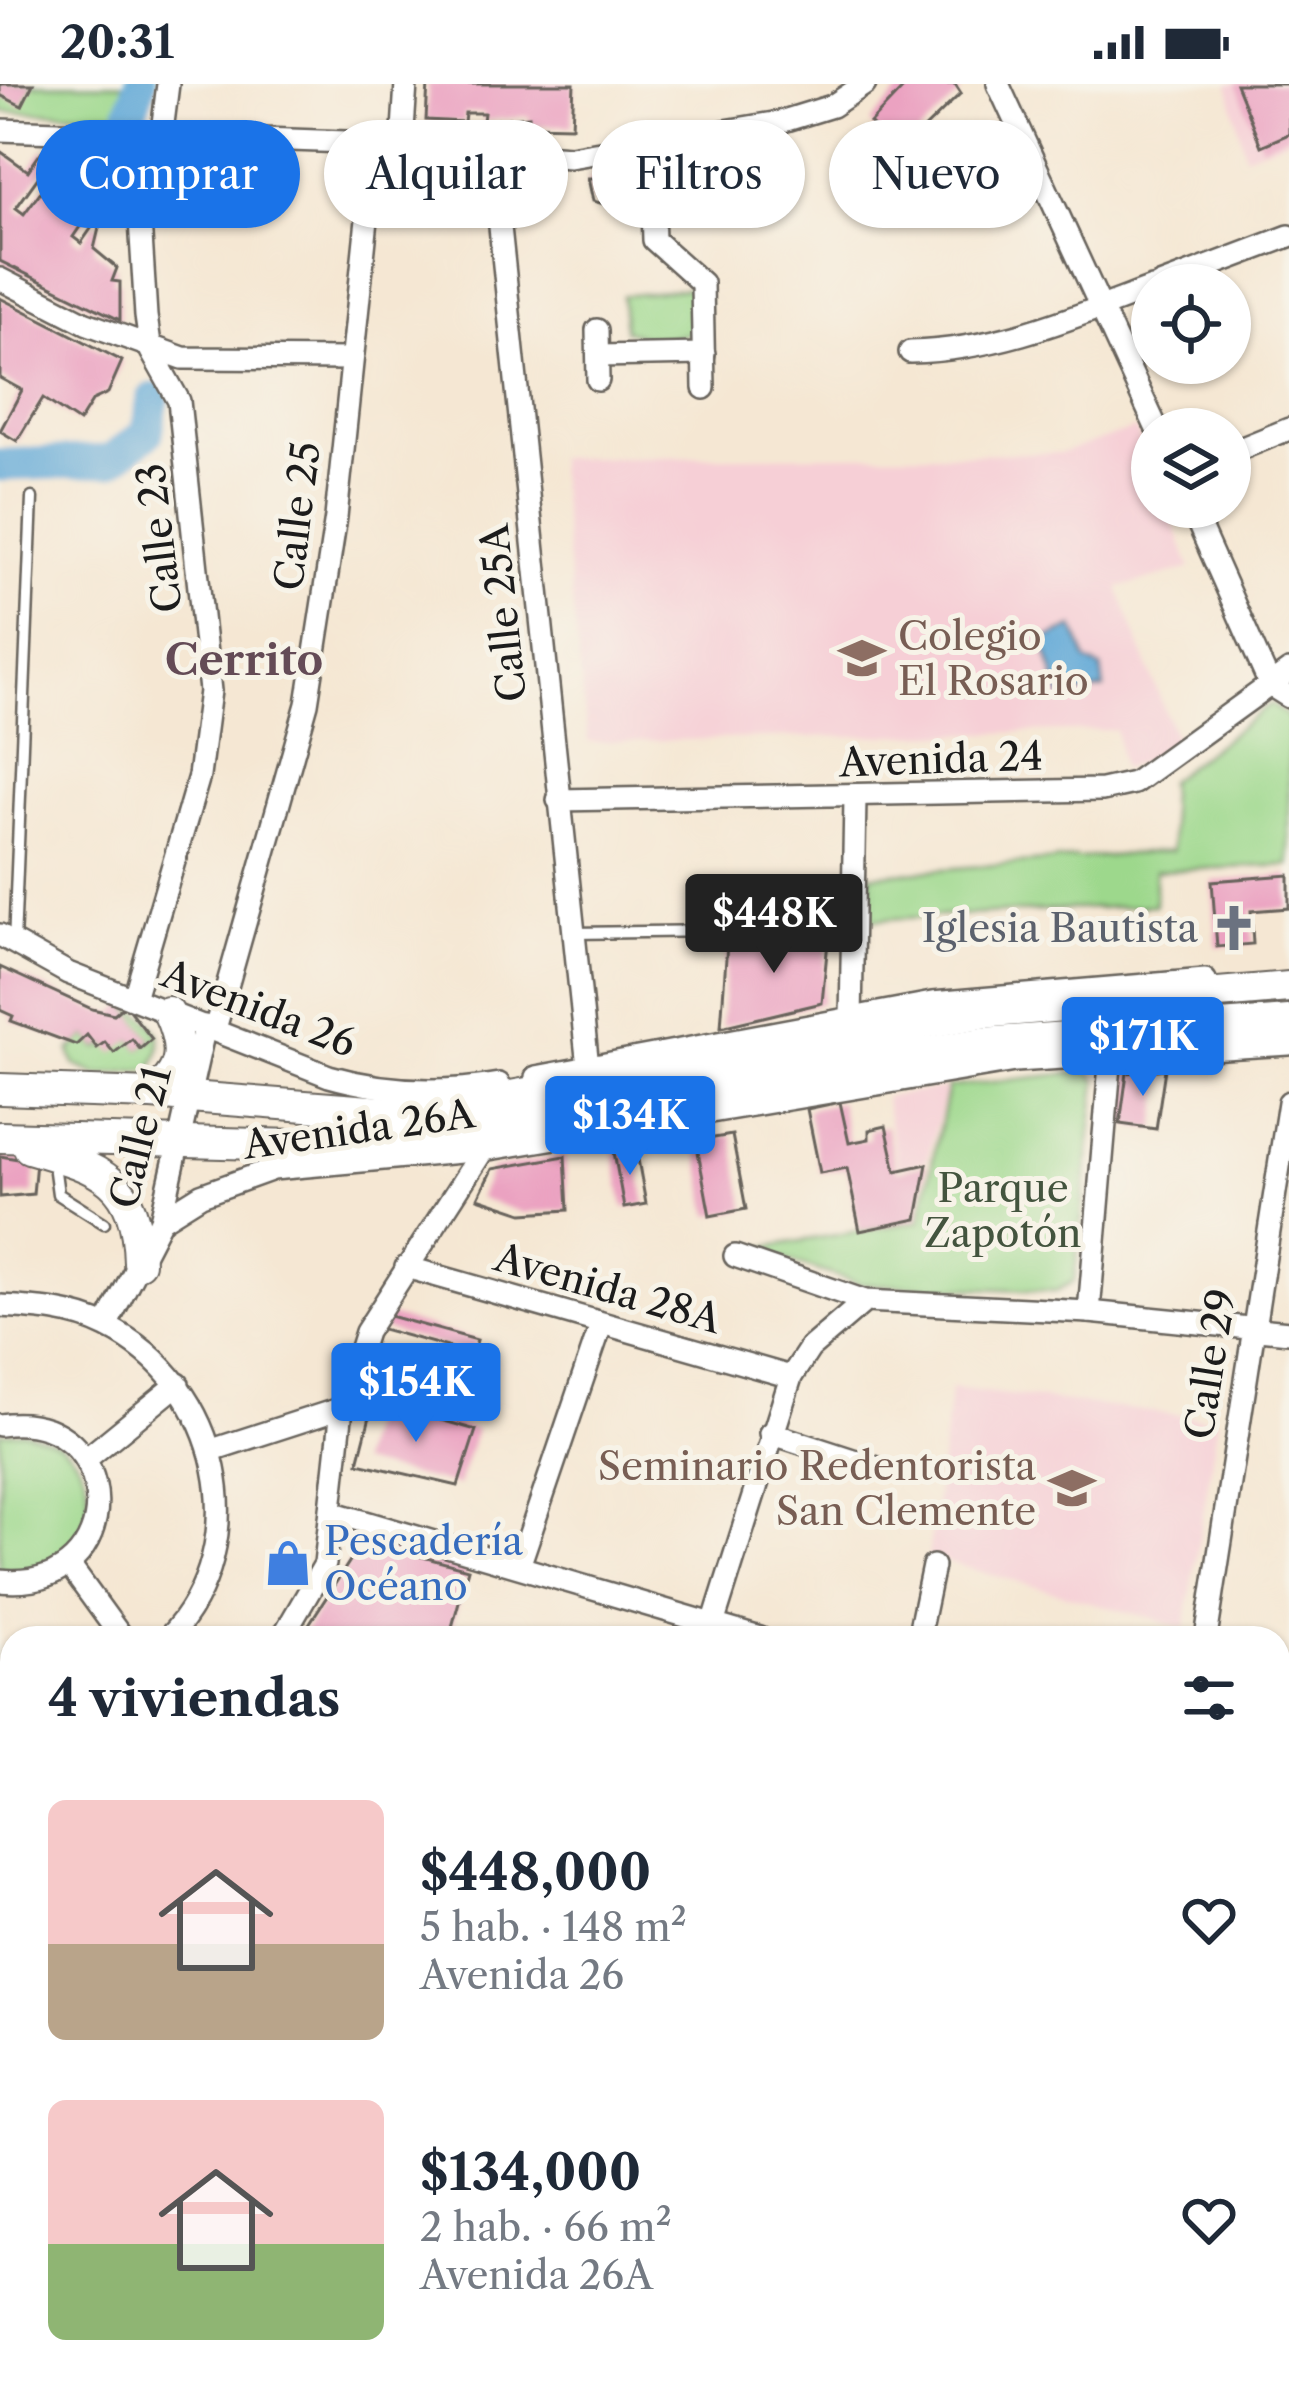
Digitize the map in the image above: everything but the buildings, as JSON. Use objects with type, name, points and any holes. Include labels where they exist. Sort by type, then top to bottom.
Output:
[{"type":"main road","points":[[1139,998],[1191,980]]},
{"type":"main road","points":[[0,1089],[151,1094],[409,1114],[981,1013],[1289,987]]},
{"type":"main road","points":[[151,1094],[170,1080],[180,1060],[182,1047],[168,1012]]},
{"type":"main road","points":[[0,1138],[296,1145],[399,1141],[982,1043],[1289,1021]]},
{"type":"main road","points":[[0,1138],[105,1175],[125,1193],[135,1212],[139,1262]]},
{"type":"street","points":[[163,120],[168,84]]},
{"type":"street","points":[[404,120],[406,84]]},
{"type":"street","points":[[785,120],[806,116],[866,84]]},
{"type":"street","points":[[998,84],[1148,408]]},
{"type":"street","points":[[0,130],[36,132]]},
{"type":"street","name":"Calle 23","points":[[134,998],[199,776],[210,691],[178,401],[152,350],[142,228]]},
{"type":"street","name":"Calle 25","points":[[210,1028],[307,704],[336,517],[365,228]]},
{"type":"street","name":"Calle 25A","points":[[500,228],[588,1067]]},
{"type":"street","points":[[654,228],[654,241],[702,284],[704,388]]},
{"type":"street","points":[[1215,264],[1289,236]]},
{"type":"street","points":[[0,279],[152,350],[213,361],[350,359]]},
{"type":"street","points":[[910,352],[1012,340],[1131,296]]},
{"type":"street","points":[[597,330],[598,380]]},
{"type":"street","points":[[598,356],[704,354]]},
{"type":"street","points":[[1251,444],[1289,429]]},
{"type":"street","points":[[1202,528],[1283,684]]},
{"type":"street","name":"Avenida 24","points":[[559,800],[1102,790],[1134,783],[1283,684]]},
{"type":"street","points":[[851,1019],[856,798]]},
{"type":"street","name":"Avenida 26","points":[[7,939],[68,973],[371,1088],[482,1087],[1011,992],[1289,974]]},
{"type":"street","name":"Calle 21","points":[[106,1326],[161,1220],[187,1097],[210,1028]]},
{"type":"street","name":"Avenida 26A","points":[[161,1220],[201,1195],[273,1169],[483,1150],[920,1073],[1111,1053],[1289,1045]]},
{"type":"street","points":[[1089,1312],[1111,1053]]},
{"type":"street","name":"Calle 29","points":[[1208,1626],[1251,1326],[1284,1167],[1289,1102]]},
{"type":"street","points":[[289,1626],[325,1564],[342,1408],[366,1333],[483,1150]]},
{"type":"street","points":[[735,1256],[865,1301],[1089,1312],[1289,1332]]},
{"type":"street","name":"Avenida 28A","points":[[406,1267],[791,1377]]},
{"type":"street","points":[[713,1624],[791,1377],[810,1348],[865,1301]]},
{"type":"street","points":[[0,1306],[54,1309],[106,1326],[146,1351],[178,1384],[212,1450],[220,1509],[210,1568],[180,1626]]},
{"type":"street","points":[[519,1566],[601,1325]]},
{"type":"street","points":[[86,1459],[178,1384]]},
{"type":"street","points":[[212,1450],[342,1408]]},
{"type":"street","points":[[0,1425],[45,1427],[86,1459],[99,1504],[95,1526],[69,1565],[25,1583],[0,1581]]},
{"type":"street","points":[[770,1433],[887,1471]]},
{"type":"street","points":[[334,1513],[720,1626]]},
{"type":"street","points":[[69,1565],[113,1626]]},
{"type":"street","points":[[920,1626],[933,1566]]},
{"type":"lane","points":[[7,939],[32,498]]},
{"type":"lane","points":[[573,933],[717,931]]},
{"type":"lane","points":[[52,1155],[58,1195],[104,1223]]},
{"type":"shaded area","points":[[1228,84],[1289,84],[1289,138],[1245,155]]},
{"type":"shaded area","name":"Colegio El Rosario","points":[[1131,431],[1131,528],[1175,528],[1191,568],[1118,588],[1179,748],[1122,769],[1116,730],[588,742],[556,458],[1061,453]]},
{"type":"shaded area","points":[[946,1088],[927,1161],[898,1167],[884,1097]]},
{"type":"shaded area","name":"Seminario Redentorista San Clemente","points":[[951,1388],[1218,1420],[1185,1626],[928,1557]]},
{"type":"green space","points":[[0,84],[131,84],[117,113],[8,112],[0,110]]},
{"type":"green space","points":[[702,287],[698,328],[662,338],[625,330],[622,296]]},
{"type":"green space","points":[[1271,704],[1289,718],[1289,865],[1155,871],[1155,905],[868,920],[870,875],[1172,851],[1168,781]]},
{"type":"green space","points":[[829,889],[829,931],[728,944],[731,896]]},
{"type":"green space","points":[[125,1005],[157,1031],[160,1048],[150,1069],[98,1075],[75,1065],[70,1051],[87,1035],[97,1048],[132,1039],[140,1048],[152,1040]]},
{"type":"green space","name":"Parque Zapotón","points":[[1089,1071],[1097,1081],[1074,1281],[1056,1291],[860,1284],[753,1249],[920,1221],[948,1087]]},
{"type":"green space","points":[[24,1431],[56,1442],[75,1458],[84,1475],[88,1515],[72,1552],[57,1565],[38,1573],[0,1574],[0,1433]]},
{"type":"water","points":[[1074,627],[1087,661],[1101,668],[1104,689],[1061,697],[1043,640]]},
{"type":"waterway","points":[[130,115],[140,84]]},
{"type":"waterway","points":[[0,465],[110,461],[147,433],[153,399]]},
{"type":"place","name":"Colegio El Rosario","points":[[862,658]]},
{"type":"place","name":"Iglesia Bautista","points":[[1234,928]]},
{"type":"place","name":"Seminario Redentorista San Clemente","points":[[1072,1488]]},
{"type":"place","name":"Pescadería Océano","points":[[288,1563]]},
{"type":"district","name":"Cerrito","points":[[244,660]]}]
